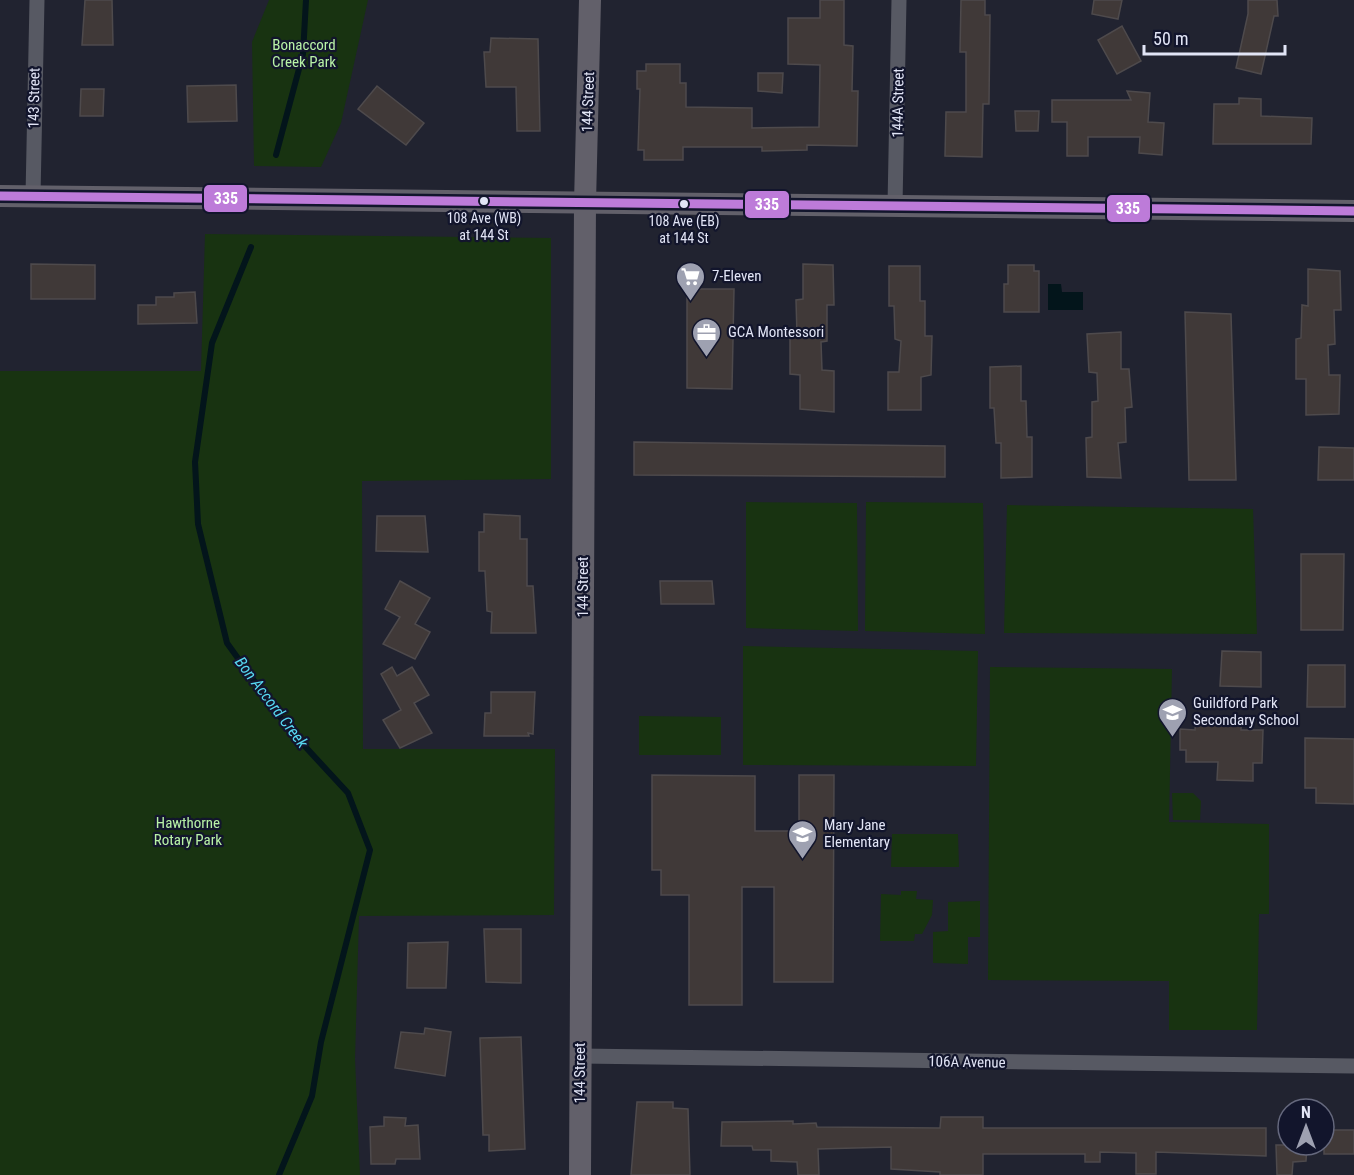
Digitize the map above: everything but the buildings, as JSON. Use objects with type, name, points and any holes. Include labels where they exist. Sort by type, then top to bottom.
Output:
[{"type":"main road","name":"144 Street","points":[[579,1175],[585,203],[590,0]]},
{"type":"main road","points":[[0,196],[1354,211]]},
{"type":"street","name":"143 Street","points":[[33,196],[37,0]]},
{"type":"street","name":"144A Street","points":[[896,205],[899,0]]},
{"type":"street","name":"106A Avenue","points":[[580,1056],[1354,1066]]},
{"type":"green space","name":"Bonaccord Creek Park","points":[[269,0],[368,0],[341,123],[321,167],[254,166],[252,42]]},
{"type":"green space","name":"Hawthorne Rotary Park","points":[[205,234],[551,238],[551,479],[362,481],[363,749],[555,749],[554,915],[359,916],[355,1059],[360,1175],[0,1175],[0,371],[201,371]]},
{"type":"green space","points":[[746,502],[857,503],[858,631],[746,628]]},
{"type":"green space","points":[[866,502],[983,503],[985,634],[865,631]]},
{"type":"green space","points":[[1007,505],[1253,509],[1257,634],[1004,633]]},
{"type":"green space","points":[[743,646],[978,651],[976,766],[743,765]]},
{"type":"green space","points":[[990,667],[1172,669],[1169,822],[1269,824],[1269,914],[1259,914],[1257,1030],[1169,1030],[1169,981],[988,980]]},
{"type":"green space","points":[[639,716],[721,717],[721,755],[639,755]]},
{"type":"green space","points":[[1172,793],[1193,793],[1201,801],[1200,820],[1173,820]]},
{"type":"green space","points":[[892,834],[958,834],[959,867],[891,867]]},
{"type":"green space","points":[[901,891],[917,891],[916,899],[933,900],[932,915],[922,934],[915,934],[914,941],[880,941],[881,894],[901,895]]},
{"type":"green space","points":[[980,901],[980,937],[968,937],[968,964],[933,963],[933,932],[948,931],[948,902]]},
{"type":"shaded area","points":[[1048,284],[1061,284],[1062,292],[1083,292],[1083,310],[1048,310]]},
{"type":"waterway","name":"Bon Accord Creek","points":[[276,155],[303,54],[306,0]]},
{"type":"waterway","name":"Bon Accord Creek","points":[[251,247],[212,343],[195,462],[198,524],[227,643],[288,728],[348,793],[370,850],[321,1042],[312,1096],[279,1175]]},
{"type":"transit line","name":"335","points":[[0,196],[1354,211]]},
{"type":"place","name":"108 Ave (WB) at 144 St","points":[[484,201]]},
{"type":"place","name":"108 Ave (EB) at 144 St","points":[[684,204]]},
{"type":"place","name":"7-Eleven","points":[[691,302]]},
{"type":"place","name":"GCA Montessori","points":[[707,358]]},
{"type":"place","name":"Guildford Park Secondary School","points":[[1172,738]]},
{"type":"place","name":"Mary Jane Elementary","points":[[803,860]]}]
